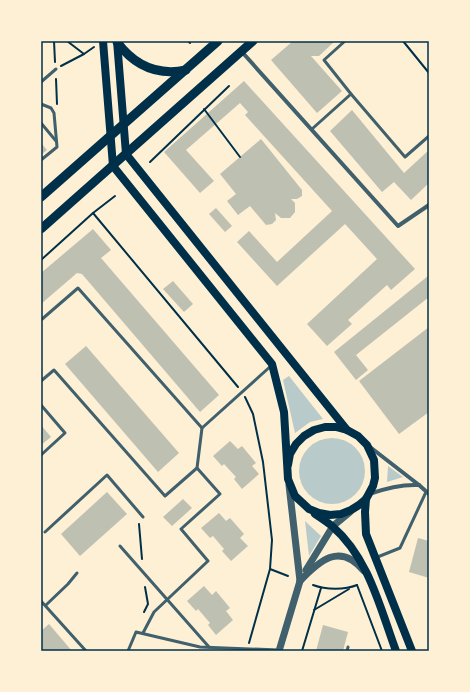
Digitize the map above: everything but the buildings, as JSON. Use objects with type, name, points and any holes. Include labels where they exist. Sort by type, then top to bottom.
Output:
[{"type":"main road","points":[[41,197],[218,41]]},
{"type":"main road","points":[[41,229],[253,41]]},
{"type":"main road","points":[[117,42],[124,52],[132,59],[148,68],[162,72],[186,70]]},
{"type":"main road","points":[[117,42],[126,154],[347,430]]},
{"type":"main road","points":[[100,43],[112,166],[272,364],[284,412],[288,479],[295,496],[309,509],[333,526],[354,552],[370,580],[396,651]]},
{"type":"main road","points":[[288,465],[290,454],[296,444],[309,433],[325,427],[336,427],[347,430],[358,436],[367,444],[374,460],[375,469],[373,486],[359,505],[341,514],[330,515],[309,509]]},
{"type":"main road","points":[[367,496],[364,512],[366,534],[412,651]]},
{"type":"street","points":[[241,51],[398,226],[429,204]]},
{"type":"street","points":[[367,444],[420,485],[428,493]]},
{"type":"street","points":[[288,479],[300,581]]},
{"type":"street","points":[[367,496],[389,487],[404,484],[420,485]]},
{"type":"street","points":[[279,650],[300,581],[333,526],[351,510]]},
{"type":"street","points":[[300,581],[320,561],[331,556],[344,556],[355,562],[370,580]]},
{"type":"lane","points":[[345,41],[324,60],[405,157],[429,136]]},
{"type":"lane","points":[[41,82],[56,69]]},
{"type":"lane","points":[[312,129],[351,94]]},
{"type":"lane","points":[[41,104],[51,108],[54,113],[57,146],[41,160]]},
{"type":"lane","points":[[41,123],[56,141]]},
{"type":"lane","points":[[41,320],[78,288],[202,428]]},
{"type":"lane","points":[[41,381],[54,370],[165,496],[197,468],[202,428],[272,364]]},
{"type":"lane","points":[[41,405],[65,433],[41,455]]},
{"type":"lane","points":[[143,633],[154,612],[208,561],[181,529],[220,494],[197,468]]},
{"type":"lane","points":[[45,532],[107,475],[143,517]]},
{"type":"lane","points":[[375,558],[400,548],[428,493]]},
{"type":"lane","points":[[120,546],[209,647]]},
{"type":"lane","points":[[46,605],[77,573]]},
{"type":"lane","points":[[41,601],[86,651]]},
{"type":"lane","points":[[128,651],[136,632],[200,647],[279,650]]},
{"type":"path","points":[[54,41],[58,105]]},
{"type":"path","points":[[67,41],[84,54]]},
{"type":"path","points":[[403,41],[429,73]]},
{"type":"path","points":[[56,69],[84,54],[100,43]]},
{"type":"path","points":[[150,162],[204,108],[229,86]]},
{"type":"path","points":[[204,108],[240,157]]},
{"type":"path","points":[[41,260],[93,213],[115,196]]},
{"type":"path","points":[[270,569],[288,576]]},
{"type":"path","points":[[314,610],[350,588],[361,584]]},
{"type":"path","points":[[313,585],[321,588],[350,588]]},
{"type":"path","points":[[357,585],[382,651]]},
{"type":"path","points":[[302,651],[321,588]]},
{"type":"shaded area","points":[[289,376],[323,419],[310,422],[295,433],[283,380]]},
{"type":"shaded area","points":[[326,438],[338,438],[345,440],[356,447],[363,458],[365,471],[363,484],[356,495],[345,502],[338,504],[326,504],[319,502],[308,495],[301,484],[299,477],[299,465],[301,458],[308,447],[319,440]]},
{"type":"shaded area","points":[[388,466],[403,477],[387,482]]},
{"type":"shaded area","points":[[305,521],[321,536],[309,556]]}]
